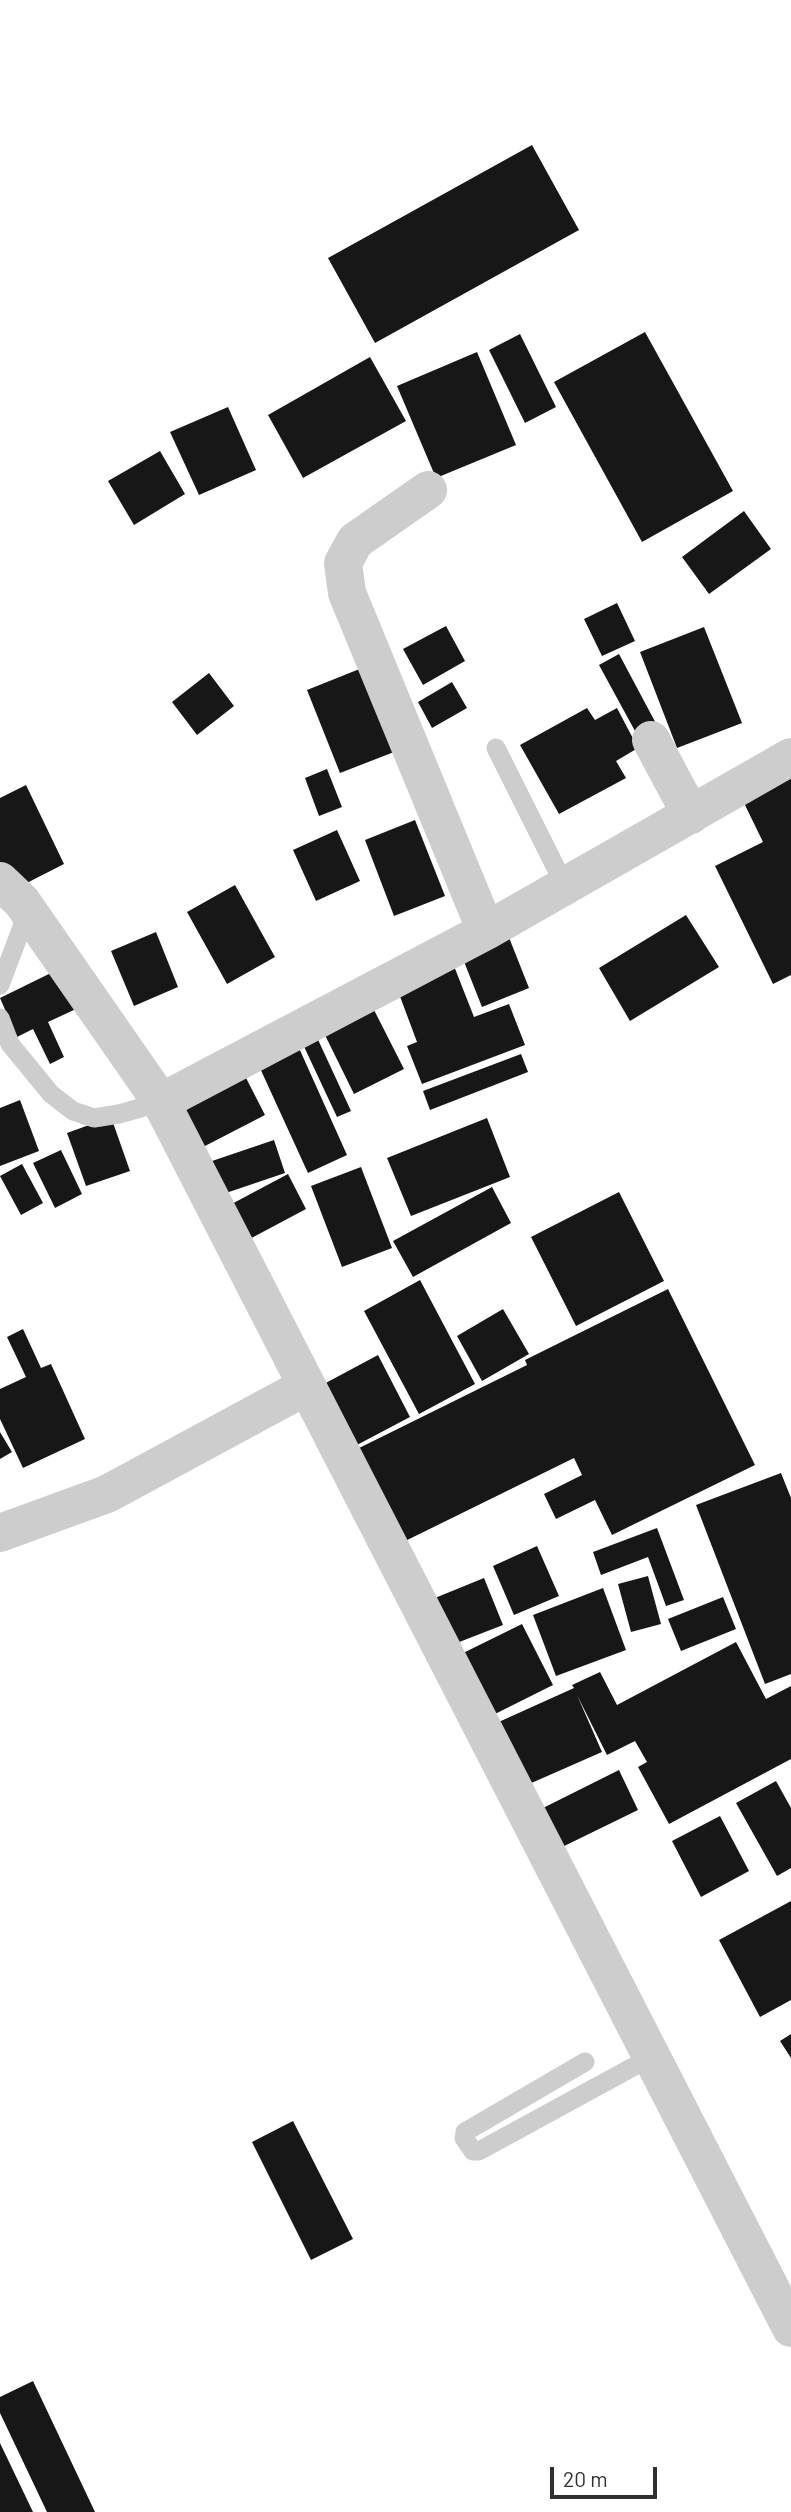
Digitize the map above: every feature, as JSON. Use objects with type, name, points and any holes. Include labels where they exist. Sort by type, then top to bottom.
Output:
[{"type":"street","points":[[428,490],[355,541],[343,563],[345,583],[486,931]]},
{"type":"street","points":[[651,740],[691,815]]},
{"type":"street","points":[[161,1102],[486,931],[791,757]]},
{"type":"street","points":[[0,881],[28,911],[161,1102],[305,1387],[653,2056],[791,2328]]},
{"type":"street","points":[[0,1533],[107,1494],[305,1387]]},
{"type":"lane","points":[[496,748],[565,886]]},
{"type":"lane","points":[[0,985],[28,911]]},
{"type":"lane","points":[[0,1018],[10,1044],[51,1094],[73,1111],[94,1118],[119,1115],[161,1102]]},
{"type":"lane","points":[[585,2062],[465,2132],[464,2138],[473,2151],[479,2151],[653,2056]]},
{"type":"building","points":[[532,145],[579,230],[375,343],[328,258]]},
{"type":"building","points":[[645,332],[733,491],[642,542],[554,382]]},
{"type":"building","points":[[520,334],[556,407],[525,423],[489,350]]},
{"type":"building","points":[[477,352],[516,445],[436,478],[397,386]]},
{"type":"building","points":[[370,357],[406,421],[303,478],[268,415]]},
{"type":"building","points":[[228,407],[256,470],[199,495],[170,432]]},
{"type":"building","points":[[160,451],[185,494],[134,525],[108,481]]},
{"type":"building","points":[[744,511],[771,549],[709,594],[682,557]]},
{"type":"building","points":[[617,603],[635,641],[602,656],[584,619]]},
{"type":"building","points":[[446,626],[465,661],[423,685],[403,649]]},
{"type":"building","points":[[704,627],[742,723],[677,748],[640,652]]},
{"type":"building","points":[[619,654],[660,731],[641,742],[599,665]]},
{"type":"building","points":[[362,668],[394,752],[340,773],[307,690]]},
{"type":"building","points":[[209,673],[234,706],[197,735],[172,702]]},
{"type":"building","points":[[452,682],[467,708],[432,728],[418,702]]},
{"type":"building","points":[[587,708],[595,720],[617,708],[638,748],[616,761],[626,778],[559,814],[520,745]]},
{"type":"building","points":[[327,769],[342,807],[319,816],[305,778]]},
{"type":"building","points":[[791,778],[791,975],[773,984],[715,866],[763,842],[743,801]]},
{"type":"building","points":[[26,785],[64,864],[13,890],[0,863],[0,798]]},
{"type":"building","points":[[415,820],[445,896],[394,916],[365,840]]},
{"type":"building","points":[[337,830],[360,881],[316,901],[293,850]]},
{"type":"building","points":[[235,885],[275,957],[227,984],[187,912]]},
{"type":"building","points":[[686,915],[719,967],[630,1021],[599,968]]},
{"type":"building","points":[[156,932],[178,987],[134,1006],[111,951]]},
{"type":"building","points":[[508,935],[529,988],[482,1007],[461,954]]},
{"type":"building","points":[[452,961],[474,1017],[509,1004],[525,1045],[422,1084],[407,1046],[417,1042],[395,983]]},
{"type":"building","points":[[57,970],[76,1009],[48,1022],[64,1057],[50,1064],[33,1029],[17,1037],[0,998]]},
{"type":"building","points":[[372,1006],[404,1069],[354,1094],[323,1031]]},
{"type":"building","points":[[314,1031],[351,1111],[337,1117],[300,1038]]},
{"type":"building","points":[[299,1048],[347,1155],[308,1173],[259,1066]]},
{"type":"building","points":[[521,1054],[528,1072],[430,1110],[423,1091]]},
{"type":"building","points":[[244,1074],[265,1115],[203,1147],[182,1106]]},
{"type":"building","points":[[20,1100],[39,1151],[0,1166],[0,1108]]},
{"type":"building","points":[[111,1117],[130,1171],[86,1186],[67,1133]]},
{"type":"building","points":[[487,1118],[510,1177],[411,1216],[387,1158]]},
{"type":"building","points":[[274,1140],[285,1173],[223,1194],[212,1161]]},
{"type":"building","points":[[61,1150],[82,1194],[55,1208],[33,1163]]},
{"type":"building","points":[[22,1164],[43,1203],[21,1215],[0,1176]]},
{"type":"building","points":[[361,1167],[392,1248],[342,1267],[311,1186]]},
{"type":"building","points":[[288,1174],[306,1209],[244,1242],[226,1207]]},
{"type":"building","points":[[492,1187],[511,1223],[413,1277],[393,1241]]},
{"type":"building","points":[[619,1192],[664,1281],[576,1326],[531,1237]]},
{"type":"building","points":[[420,1280],[475,1384],[419,1414],[364,1311]]},
{"type":"building","points":[[668,1289],[755,1465],[612,1535],[595,1500],[556,1519],[544,1494],[582,1475],[574,1458],[393,1547],[347,1454],[527,1365],[525,1360]]},
{"type":"building","points":[[503,1309],[529,1354],[482,1381],[457,1336]]},
{"type":"building","points":[[23,1329],[41,1368],[51,1364],[85,1439],[23,1468],[0,1419],[0,1389],[26,1377],[7,1337]]},
{"type":"building","points":[[378,1355],[410,1417],[355,1446],[322,1385]]},
{"type":"building","points":[[0,1432],[12,1452],[0,1459]]},
{"type":"building","points":[[781,1473],[791,1498],[791,1674],[765,1684],[696,1505]]},
{"type":"building","points":[[657,1528],[684,1600],[666,1606],[648,1557],[601,1575],[593,1552]]},
{"type":"building","points":[[537,1546],[559,1596],[514,1615],[493,1566]]},
{"type":"building","points":[[648,1576],[661,1624],[631,1632],[618,1584]]},
{"type":"building","points":[[484,1578],[503,1625],[449,1646],[430,1600]]},
{"type":"building","points":[[603,1588],[626,1650],[556,1676],[533,1615]]},
{"type":"building","points":[[723,1597],[736,1629],[681,1651],[668,1619]]},
{"type":"building","points":[[522,1624],[553,1685],[485,1719],[455,1657]]},
{"type":"building","points":[[736,1642],[766,1699],[791,1686],[791,1759],[669,1824],[638,1767],[647,1762],[635,1741],[607,1755],[577,1695],[602,1752],[520,1788],[492,1725],[574,1688],[572,1685],[600,1672],[617,1705]]},
{"type":"building","points":[[619,1770],[638,1810],[554,1851],[535,1812]]},
{"type":"building","points":[[776,1781],[791,1808],[791,1868],[777,1876],[736,1803]]},
{"type":"building","points":[[720,1816],[749,1871],[701,1897],[672,1841]]},
{"type":"building","points":[[791,1901],[791,2000],[760,2017],[719,1940]]},
{"type":"building","points":[[791,2034],[791,2058],[780,2041]]},
{"type":"building","points":[[293,2121],[353,2239],[311,2260],[252,2142]]},
{"type":"building","points":[[33,2381],[95,2512],[47,2512],[0,2413],[0,2397]]},
{"type":"building","points":[[0,2443],[33,2512],[0,2512]]}]
